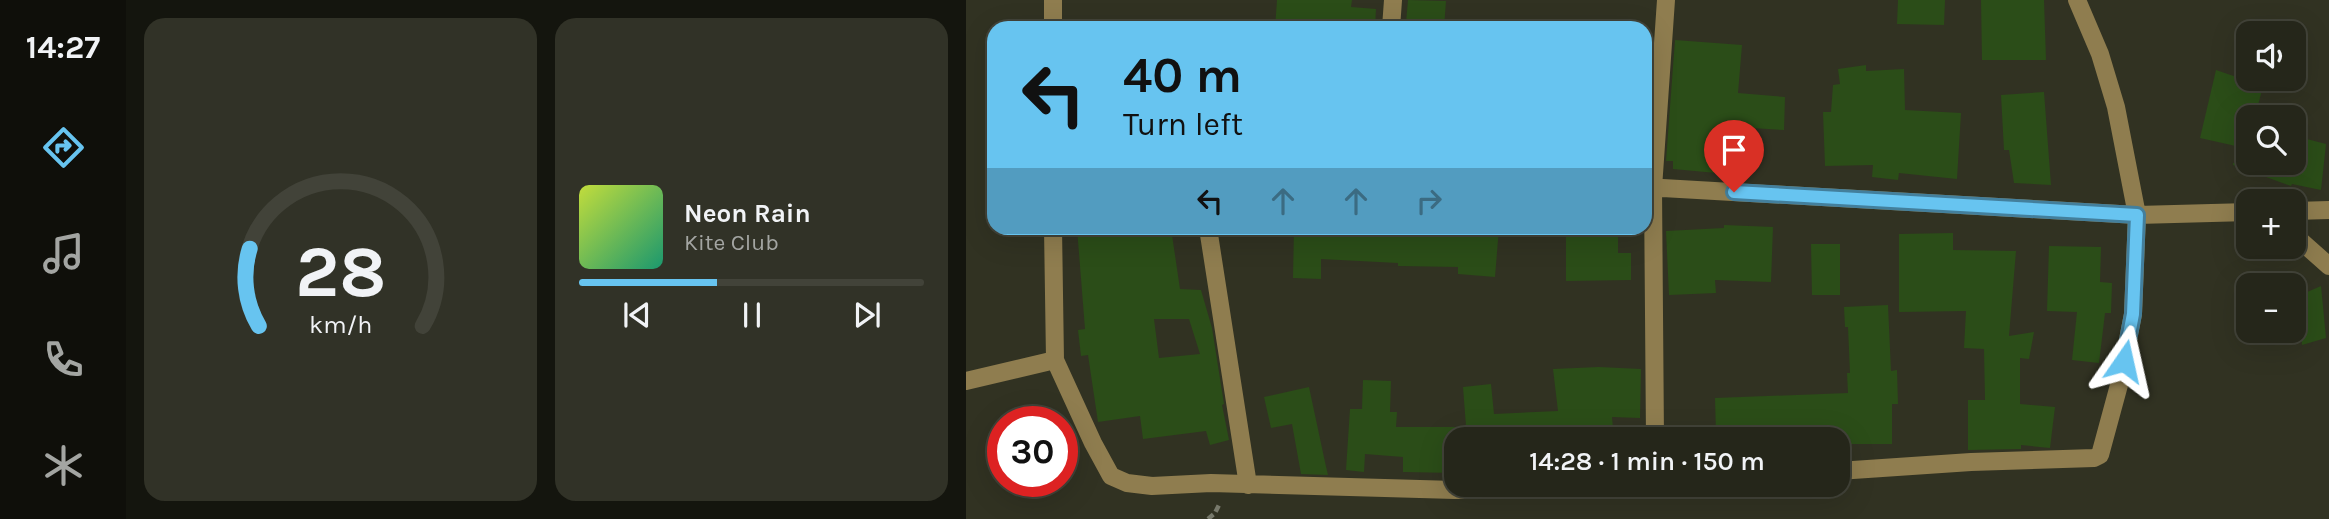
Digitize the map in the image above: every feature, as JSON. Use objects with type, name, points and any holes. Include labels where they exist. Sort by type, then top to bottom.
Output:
[{"type":"street","points":[[1053,0],[1053,21]]},
{"type":"street","points":[[1391,21],[1392,0]]},
{"type":"street","points":[[1652,154],[1666,0]]},
{"type":"street","points":[[1850,470],[1970,462],[2097,458],[2119,385],[2133,314],[2137,215],[2116,107],[2100,54],[2077,0]]},
{"type":"street","points":[[1652,187],[2137,215],[2236,212]]},
{"type":"street","points":[[2306,211],[2329,210]]},
{"type":"street","points":[[1053,235],[1055,360],[1111,476],[1127,483],[1152,486],[1211,483],[1444,490]]},
{"type":"street","points":[[1209,235],[1248,485]]},
{"type":"street","points":[[1650,235],[1655,427]]},
{"type":"street","points":[[2306,246],[2329,266]]},
{"type":"street","points":[[966,380],[1055,360]]},
{"type":"building","points":[[1277,0],[1352,0],[1351,7],[1376,9],[1375,21],[1276,21]]},
{"type":"building","points":[[1408,0],[1446,1],[1445,21],[1406,21]]},
{"type":"building","points":[[1898,0],[1945,0],[1944,25],[1897,24]]},
{"type":"building","points":[[1981,0],[2044,0],[2046,60],[1982,60]]},
{"type":"building","points":[[1675,40],[1742,45],[1738,93],[1785,97],[1784,130],[1734,127],[1734,131],[1731,130],[1727,174],[1673,169],[1673,161],[1666,161]]},
{"type":"building","points":[[1866,65],[1866,71],[1904,69],[1905,110],[1961,113],[1957,179],[1899,173],[1898,180],[1872,177],[1873,165],[1825,166],[1823,112],[1831,112],[1833,85],[1840,84],[1838,69]]},
{"type":"building","points":[[2216,70],[2236,77],[2236,91],[2262,91],[2258,105],[2236,105],[2236,146],[2200,138]]},
{"type":"building","points":[[2044,92],[2051,185],[2014,183],[2009,150],[2004,150],[2001,95]]},
{"type":"building","points":[[2306,139],[2326,144],[2321,190],[2292,184],[2291,186],[2261,175],[2306,175]]},
{"type":"building","points":[[1724,225],[1773,227],[1771,282],[1715,280],[1716,293],[1669,295],[1666,231],[1724,228]]},
{"type":"building","points":[[1953,233],[1953,250],[2016,251],[2009,336],[2034,332],[2029,359],[2020,358],[2020,404],[2055,407],[2050,448],[2021,445],[2021,449],[1968,450],[1968,400],[1985,400],[1984,349],[1964,348],[1966,311],[1899,312],[1899,234]]},
{"type":"building","points":[[1078,235],[1172,235],[1180,289],[1201,290],[1212,328],[1229,440],[1210,445],[1206,431],[1143,439],[1140,416],[1098,422],[1088,355],[1081,356],[1078,330],[1085,329]],"holes":[[[1154,319],[1189,319],[1200,354],[1159,358]]]},
{"type":"building","points":[[1294,235],[1498,235],[1495,277],[1458,274],[1458,267],[1398,266],[1398,263],[1321,259],[1321,279],[1293,278]]},
{"type":"building","points":[[1566,235],[1618,235],[1618,253],[1631,253],[1631,280],[1566,281]]},
{"type":"building","points":[[1811,244],[1840,244],[1840,295],[1812,295]]},
{"type":"building","points":[[2049,246],[2101,247],[2100,282],[2112,283],[2111,313],[2105,313],[2099,363],[2072,360],[2077,312],[2047,311]]},
{"type":"building","points":[[2321,286],[2326,338],[2302,345],[2306,343],[2306,293]]},
{"type":"building","points":[[1888,305],[1891,371],[1897,370],[1898,404],[1892,404],[1892,444],[1850,444],[1850,427],[1716,427],[1715,398],[1848,393],[1848,327],[1845,327],[1844,307]]},
{"type":"building","points":[[1553,369],[1641,369],[1640,418],[1612,417],[1613,427],[1466,427],[1463,387],[1491,384],[1494,414],[1558,411]]},
{"type":"building","points":[[1363,380],[1391,381],[1390,412],[1397,412],[1396,427],[1444,427],[1444,473],[1403,472],[1403,457],[1365,454],[1364,472],[1346,470],[1350,409],[1362,409]]},
{"type":"building","points":[[1309,387],[1328,475],[1301,474],[1292,424],[1271,428],[1264,397]]},
{"type":"route","points":[[1734,192],[2137,215],[2133,314],[2124,361]]}]
